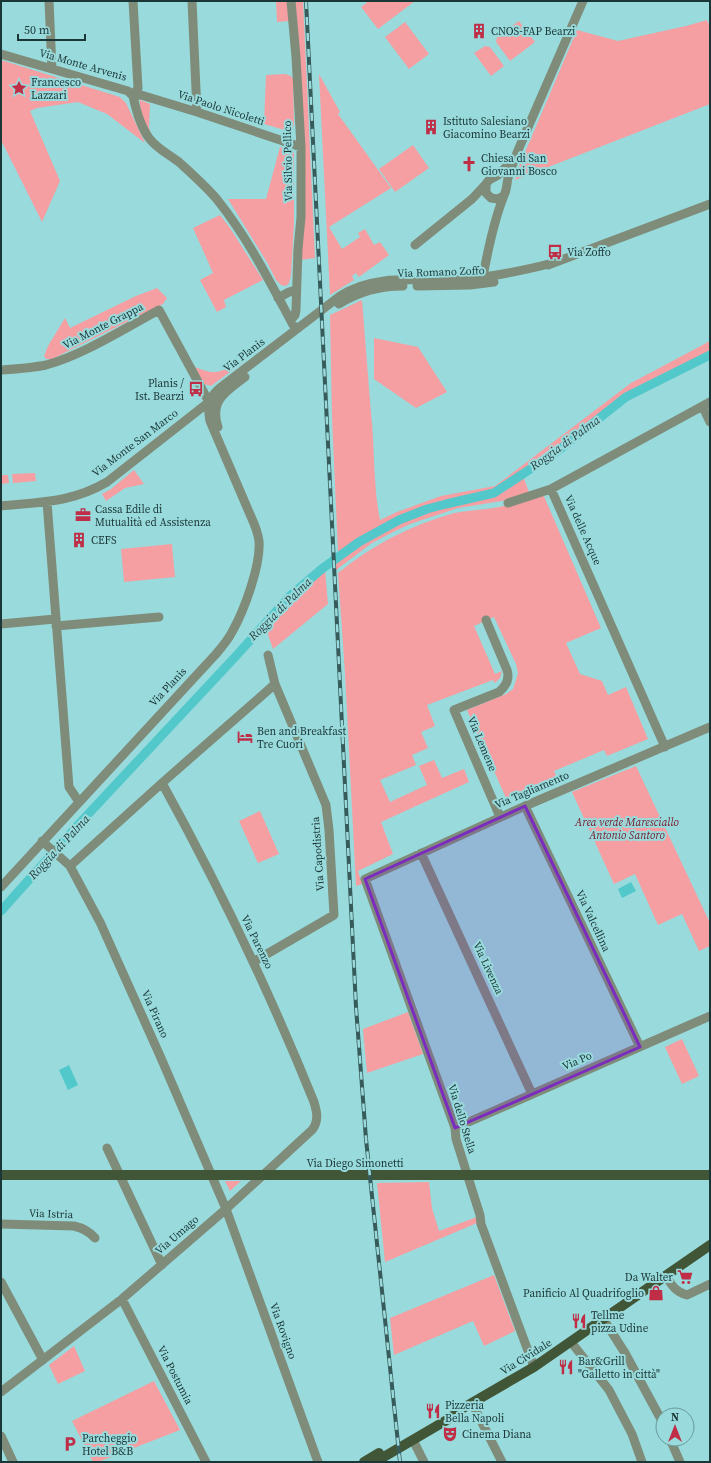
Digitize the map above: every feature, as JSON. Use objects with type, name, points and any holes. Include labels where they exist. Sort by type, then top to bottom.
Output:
[{"type":"main road","name":"Via Diego Simonetti","points":[[1,1176],[707,1175]]},
{"type":"main road","name":"Via Cividale","points":[[375,1462],[452,1417],[458,1411],[534,1367],[710,1246]]},
{"type":"main road","name":"Via Cividale","points":[[364,1462],[449,1413],[458,1411]]},
{"type":"street","points":[[48,1],[52,69]]},
{"type":"street","points":[[133,1],[138,88],[133,96],[136,110],[144,130],[152,142],[180,164],[218,200],[249,244],[297,332]]},
{"type":"street","points":[[192,1],[197,112]]},
{"type":"street","name":"Via Silvio Pellico","points":[[291,1],[301,147],[301,217],[295,315],[291,320]]},
{"type":"street","points":[[482,281],[497,214],[503,196],[506,193],[506,186],[519,148],[583,1]]},
{"type":"street","name":"Via Monte Arvenis","points":[[1,54],[128,91],[133,96]]},
{"type":"street","name":"Via Paolo Nicoletti","points":[[133,96],[141,95],[301,147]]},
{"type":"street","points":[[415,245],[472,199],[489,180],[495,178],[508,166],[519,148]]},
{"type":"street","points":[[495,178],[500,179],[506,186]]},
{"type":"street","points":[[486,184],[486,193],[491,198],[497,214]]},
{"type":"street","points":[[472,199],[498,199],[503,196]]},
{"type":"street","name":"Via Romano Zoffo","points":[[297,332],[332,308],[358,294],[378,288],[394,286],[459,286],[553,263],[710,204]]},
{"type":"street","name":"Via Romano Zoffo","points":[[297,332],[340,296],[356,287],[370,283],[385,280],[482,281]]},
{"type":"street","points":[[278,298],[284,294],[296,290]]},
{"type":"street","name":"Via Monte Grappa","points":[[1,370],[30,368],[46,365],[68,357],[159,310],[213,403]]},
{"type":"street","name":"Via Planis","points":[[1,887],[45,844],[79,802],[216,654],[233,631],[241,614],[258,560],[259,541],[255,527],[230,466],[213,403],[216,391],[297,332]]},
{"type":"street","name":"Via Monte San Marco","points":[[1,506],[47,502],[79,496],[93,490],[107,482],[213,403]]},
{"type":"street","points":[[706,404],[710,422]]},
{"type":"street","name":"Via delle Acque","points":[[665,747],[551,489],[706,404]]},
{"type":"street","points":[[508,503],[551,489]]},
{"type":"street","points":[[47,502],[69,787],[79,802]]},
{"type":"street","points":[[1,624],[56,623],[159,617]]},
{"type":"street","name":"Via Lemene","points":[[486,620],[509,674],[507,682],[499,692],[454,710],[500,817]]},
{"type":"street","name":"Via Capodistria","points":[[253,962],[334,915],[326,804],[275,684],[268,655]]},
{"type":"street","points":[[70,866],[275,684]]},
{"type":"street","name":"Via Tagliamento","points":[[365,879],[500,817],[710,727]]},
{"type":"street","name":"Via Parenzo","points":[[162,783],[185,824],[253,962],[312,1096],[317,1118]]},
{"type":"street","name":"Via Valcellina","points":[[525,806],[640,1047]]},
{"type":"street","name":"Via Pirano","points":[[45,844],[63,858],[70,866],[100,922],[226,1208]]},
{"type":"street","name":"Via Livenza","points":[[421,853],[532,1094]]},
{"type":"street","name":"Via dello Stella","points":[[365,879],[455,1128],[456,1139],[480,1215],[481,1224],[534,1367]]},
{"type":"street","name":"Via Po","points":[[455,1128],[710,1016]]},
{"type":"street","name":"Via Umago","points":[[1,1392],[122,1299],[162,1265],[312,1130],[317,1118]]},
{"type":"street","points":[[107,1148],[162,1265]]},
{"type":"street","name":"Via Rovigno","points":[[226,1208],[318,1462]]},
{"type":"street","name":"Via Istria","points":[[1,1224],[64,1224],[83,1228],[91,1233],[95,1238]]},
{"type":"street","points":[[666,1276],[673,1288],[687,1295],[710,1284]]},
{"type":"street","points":[[1,1282],[43,1360]]},
{"type":"street","name":"Via Postumia","points":[[122,1299],[206,1462]]},
{"type":"street","points":[[604,1320],[625,1353],[655,1408]]},
{"type":"street","points":[[571,1342],[609,1390],[632,1434],[642,1462]]},
{"type":"street","points":[[472,1403],[502,1462]]},
{"type":"street","points":[[1,1436],[13,1462]]},
{"type":"street","points":[[413,1440],[424,1462]]},
{"type":"street","points":[[673,1447],[680,1462]]},
{"type":"highlighted area","points":[[525,806],[640,1047],[455,1128],[365,879]]},
{"type":"green space","points":[[276,1],[287,1],[289,21],[277,22]]},
{"type":"green space","points":[[295,1],[303,1],[315,258],[300,260]]},
{"type":"green space","points":[[369,1],[415,1],[378,29],[361,7]]},
{"type":"green space","points":[[707,20],[708,23],[710,23],[710,104],[515,180],[520,164],[577,30],[618,41]]},
{"type":"green space","points":[[519,21],[535,42],[510,61],[496,42],[497,37]]},
{"type":"green space","points":[[405,22],[429,54],[409,69],[385,37]]},
{"type":"green space","points":[[485,46],[490,47],[504,66],[491,76],[474,53]]},
{"type":"green space","points":[[1,60],[120,97],[126,103],[145,143],[107,114],[78,102],[37,108],[30,111],[60,181],[42,222],[1,140]]},
{"type":"green space","points":[[285,74],[291,76],[293,79],[294,124],[292,129],[288,131],[264,124],[266,75]]},
{"type":"green space","points":[[319,74],[340,112],[338,114],[391,188],[329,227],[342,249],[360,237],[358,233],[365,229],[374,245],[380,242],[389,255],[359,277],[356,273],[352,276],[354,280],[330,295]]},
{"type":"green space","points":[[140,100],[150,104],[149,127],[151,133],[141,113]]},
{"type":"green space","points":[[413,145],[429,168],[395,192],[379,169]]},
{"type":"green space","points":[[280,147],[294,152],[294,224],[291,276],[289,283],[286,286],[281,285],[276,280],[268,264],[228,199],[266,199]]},
{"type":"green space","points":[[220,215],[263,280],[224,300],[226,307],[217,312],[200,280],[213,273],[193,228]]},
{"type":"green space","points":[[157,288],[167,298],[163,304],[52,359],[46,359],[44,356],[48,346],[65,318],[70,328],[136,296]]},
{"type":"green space","points":[[362,300],[376,494],[380,520],[397,512],[441,496],[495,486],[631,383],[710,341],[710,352],[628,393],[581,431],[495,491],[426,506],[386,524],[336,556],[338,552],[332,418],[330,315]]},
{"type":"green space","points":[[374,338],[418,347],[447,392],[416,408],[374,379]]},
{"type":"green space","points":[[243,358],[245,361],[211,386],[204,384],[195,367],[210,372],[215,372],[226,369]]},
{"type":"green space","points":[[134,470],[144,484],[125,488],[106,501],[102,494],[111,489]]},
{"type":"green space","points":[[35,473],[36,481],[13,483],[12,474]]},
{"type":"green space","points":[[1,475],[8,475],[9,483],[1,484]]},
{"type":"green space","points":[[523,476],[529,492],[508,500],[458,508],[410,524],[372,543],[336,570],[336,563],[377,534],[402,522],[438,509],[496,495]]},
{"type":"green space","points":[[543,494],[601,628],[566,643],[580,674],[602,681],[608,695],[626,687],[648,739],[607,756],[604,750],[554,771],[557,778],[506,798],[467,710],[506,694],[513,689],[518,673],[516,664],[494,617],[474,626],[495,674],[502,671],[500,678],[495,683],[493,680],[427,705],[435,726],[421,732],[428,748],[412,755],[416,765],[380,780],[390,802],[427,785],[419,766],[434,760],[442,778],[464,769],[469,782],[381,822],[393,854],[358,871],[362,884],[356,886],[345,673],[338,573],[378,545],[407,530],[438,518],[454,513],[499,507]]},
{"type":"green space","points":[[172,544],[175,577],[124,582],[121,549]]},
{"type":"green space","points":[[325,570],[328,604],[273,649],[266,629],[292,598]]},
{"type":"green space","name":"Area verde Maresciallo Antonio Santoro","points":[[636,766],[710,923],[710,946],[699,951],[682,914],[658,925],[635,874],[614,884],[572,792]]},
{"type":"green space","points":[[260,811],[279,854],[258,863],[239,821]]},
{"type":"green space","points":[[408,1012],[423,1054],[367,1073],[363,1029]]},
{"type":"green space","points":[[682,1039],[699,1076],[682,1084],[665,1047]]},
{"type":"green space","points":[[225,1181],[241,1181],[230,1191]]},
{"type":"green space","points":[[429,1182],[432,1208],[439,1231],[477,1217],[477,1223],[385,1262],[377,1183]]},
{"type":"green space","points":[[494,1275],[515,1331],[484,1346],[473,1321],[394,1355],[390,1318]]},
{"type":"green space","points":[[74,1346],[85,1371],[58,1384],[49,1365]]},
{"type":"green space","points":[[154,1381],[180,1430],[98,1462],[93,1462],[72,1421]]},
{"type":"water","points":[[631,882],[636,891],[622,898],[618,889]]},
{"type":"water","points":[[69,1065],[78,1085],[68,1090],[59,1070]]},
{"type":"waterway","name":"Roggia di Palma","points":[[1,911],[78,825],[290,596],[323,568],[359,542],[399,520],[427,509],[494,493],[559,450],[626,397],[710,355]]},
{"type":"railway","points":[[306,1],[356,1007],[366,1139],[400,1462]]},
{"type":"place","name":"CNOS-FAP Bearzi","points":[[479,31]]},
{"type":"place","name":"Francesco Lazzari","points":[[19,88]]},
{"type":"place","name":"Istituto Salesiano Giacomino Bearzi","points":[[431,127]]},
{"type":"place","name":"Chiesa di San Giovanni Bosco","points":[[469,164]]},
{"type":"place","name":"Via Zoffo","points":[[555,252]]},
{"type":"place","name":"Planis / Ist. Bearzi","points":[[196,389]]},
{"type":"place","name":"Cassa Edile di Mutualità ed Assistenza","points":[[83,515]]},
{"type":"place","name":"CEFS","points":[[79,540]]},
{"type":"place","name":"Ben and Breakfast Tre Cuori","points":[[245,737]]},
{"type":"place","name":"Da Walter","points":[[685,1277]]},
{"type":"place","name":"Panificio Al Quadrifoglio","points":[[656,1293]]},
{"type":"place","name":"Tellme pizza Udine","points":[[579,1321]]},
{"type":"place","name":"Bar&Grill \"Galletto in città\"","points":[[566,1367]]},
{"type":"place","name":"Pizzeria Bella Napoli","points":[[433,1411]]},
{"type":"place","name":"Cinema Diana","points":[[450,1434]]},
{"type":"place","name":"Parcheggio Hotel B&B","points":[[70,1444]]}]
